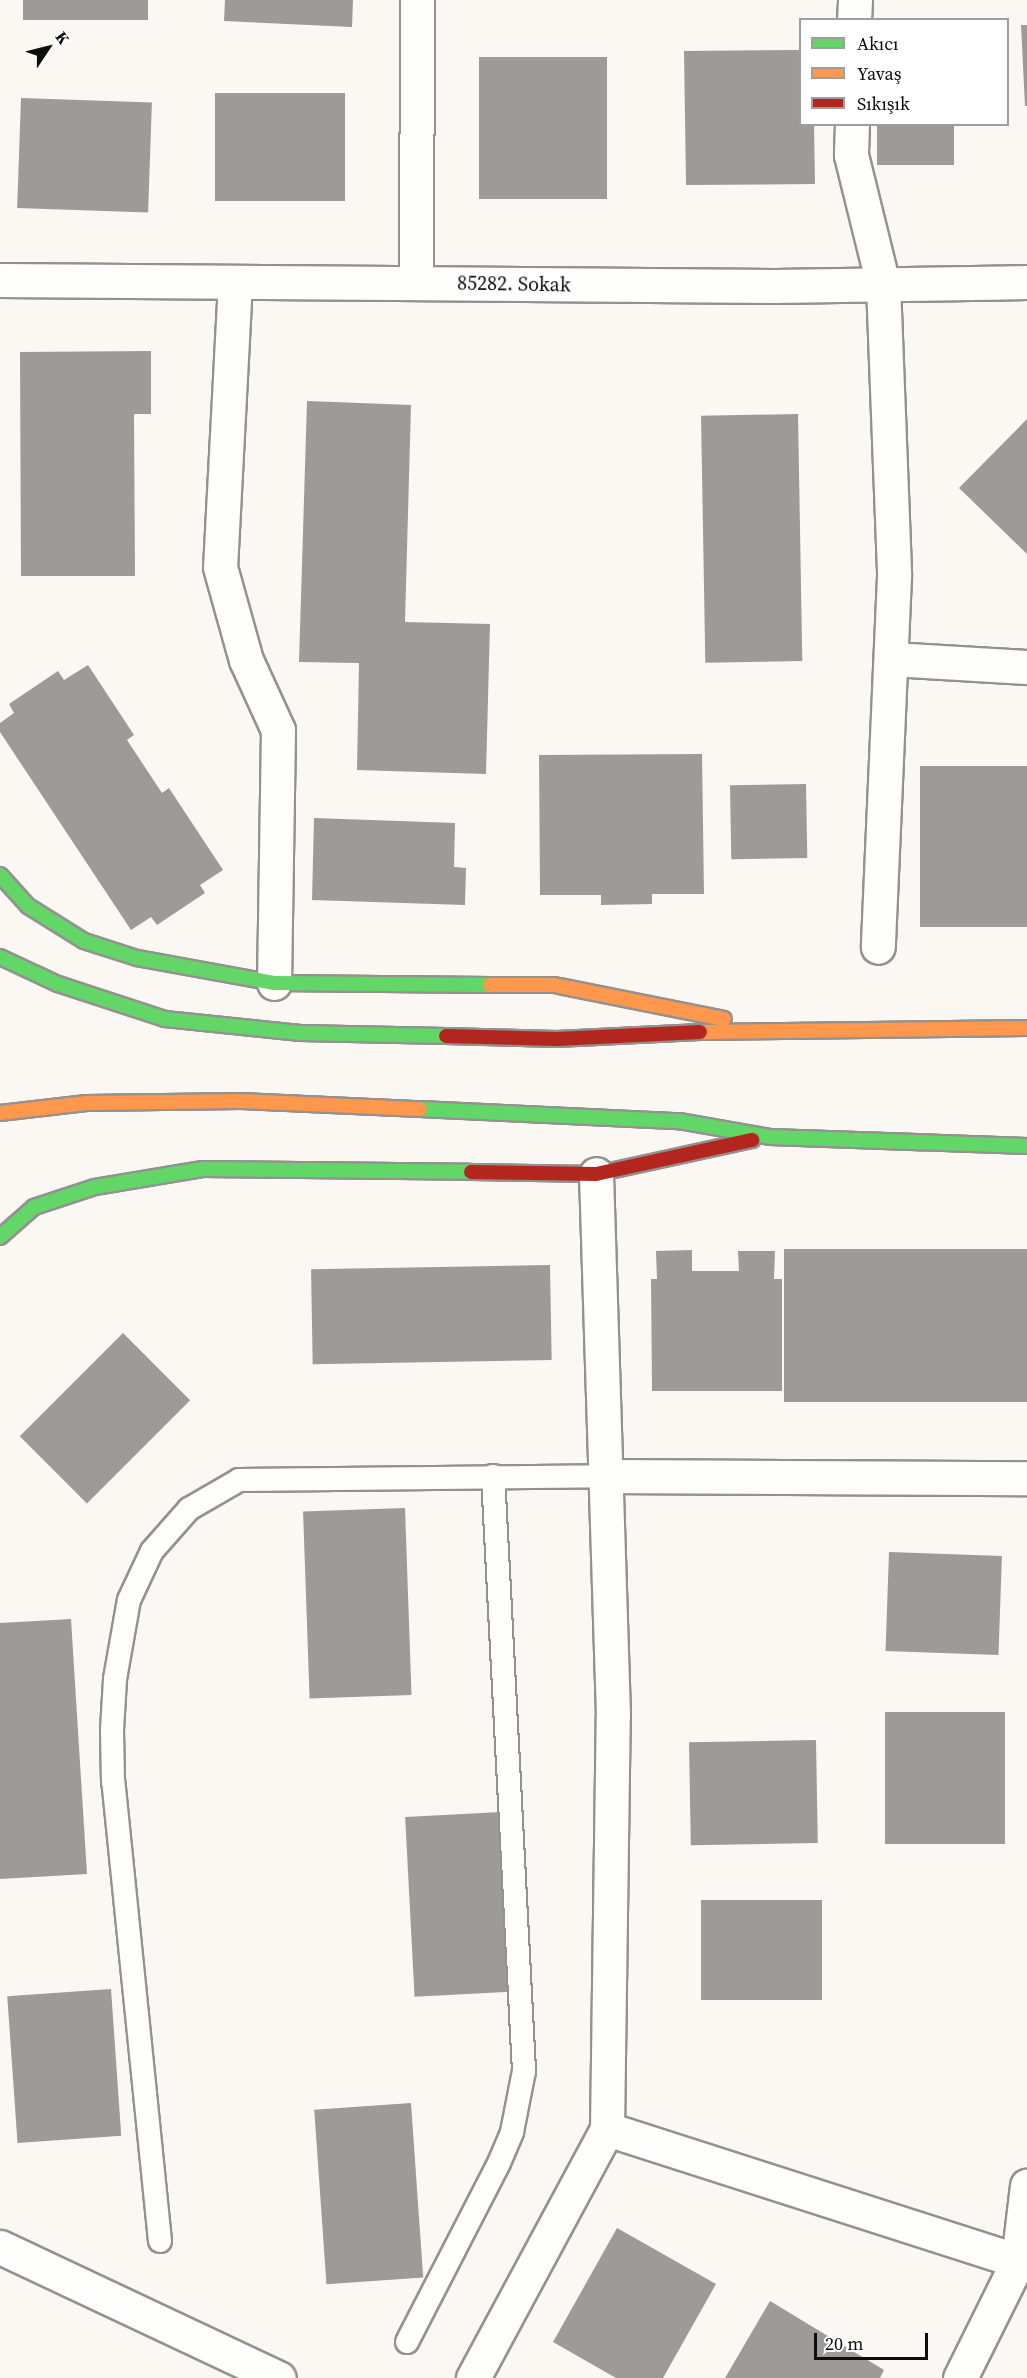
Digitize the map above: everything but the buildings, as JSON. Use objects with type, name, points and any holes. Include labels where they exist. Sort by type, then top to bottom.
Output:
[{"type":"main road","points":[[0,874],[28,906],[84,941],[137,958],[274,983],[554,985],[773,1029]]},
{"type":"main road","points":[[0,957],[58,984],[165,1019],[300,1033],[557,1039],[773,1029],[1027,1028]]},
{"type":"main road","points":[[0,1113],[86,1103],[241,1101],[679,1121],[770,1137],[1027,1146]]},
{"type":"main road","points":[[0,1237],[34,1207],[95,1187],[203,1169],[596,1174],[770,1137]]},
{"type":"street","points":[[416,283],[417,0]]},
{"type":"street","points":[[854,18],[855,0]]},
{"type":"street","points":[[852,126],[851,155],[882,284],[894,576],[878,947]]},
{"type":"street","name":"85282. Sokak","points":[[0,280],[882,284],[1027,282]]},
{"type":"street","points":[[235,282],[220,567],[246,660],[278,730],[274,983]]},
{"type":"street","points":[[891,659],[1027,667]]},
{"type":"street","points":[[473,2378],[607,2129],[613,1715],[596,1174]]},
{"type":"street","points":[[606,1476],[1027,1478]]},
{"type":"street","points":[[607,2129],[1022,2260]]},
{"type":"street","points":[[960,2378],[1022,2260],[1027,2186]]},
{"type":"street","points":[[0,2247],[279,2378]]},
{"type":"lane","points":[[407,2342],[499,2163],[512,2132],[524,2071],[493,1476]]},
{"type":"lane","points":[[160,2241],[113,1782],[115,1679],[129,1600],[139,1575],[163,1536],[189,1509],[239,1480],[606,1476]]},
{"type":"traffic: fast","points":[[0,875],[28,906],[84,941],[137,958],[274,983],[490,985]]},
{"type":"traffic: fast","points":[[0,957],[58,984],[165,1019],[300,1033],[446,1036]]},
{"type":"traffic: fast","points":[[420,1109],[679,1121],[770,1137],[1027,1146]]},
{"type":"traffic: fast","points":[[0,1237],[34,1207],[95,1187],[203,1169],[471,1172]]},
{"type":"traffic: slow","points":[[490,985],[554,985],[724,1019]]},
{"type":"traffic: slow","points":[[700,1032],[1027,1028]]},
{"type":"traffic: slow","points":[[0,1113],[86,1103],[241,1101],[420,1109]]},
{"type":"traffic: jam","points":[[446,1036],[557,1039],[700,1032]]},
{"type":"traffic: jam","points":[[471,1172],[596,1174],[752,1140]]}]
